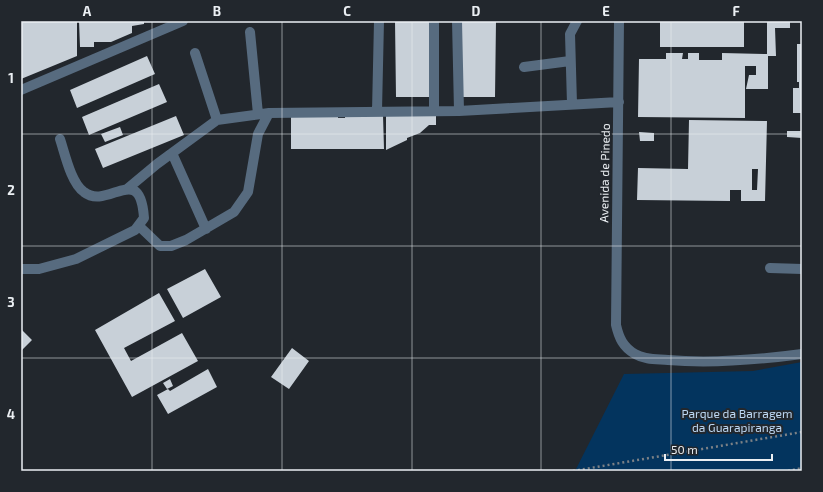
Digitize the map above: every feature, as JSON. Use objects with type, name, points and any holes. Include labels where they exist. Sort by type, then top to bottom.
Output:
[{"type":"street","points":[[21,90],[183,21]]},
{"type":"street","points":[[377,111],[380,21]]},
{"type":"street","points":[[434,21],[434,111]]},
{"type":"street","points":[[457,21],[459,111]]},
{"type":"street","points":[[572,104],[570,34],[577,21]]},
{"type":"street","name":"Avenida de Pinedo","points":[[619,21],[616,325],[618,336],[625,346],[645,358],[696,363],[756,360],[802,354]]},
{"type":"street","points":[[250,32],[258,114]]},
{"type":"street","points":[[195,52],[217,120]]},
{"type":"street","points":[[524,68],[570,61]]},
{"type":"street","points":[[127,189],[217,120],[269,113],[459,111],[619,102]]},
{"type":"street","points":[[139,226],[160,246],[176,244],[234,212],[248,192],[258,134],[269,113]]},
{"type":"street","points":[[21,269],[39,269],[76,259],[135,230],[144,218],[139,194],[134,190],[127,189],[96,197],[84,193],[76,185],[60,140]]},
{"type":"street","points":[[172,153],[206,228]]},
{"type":"street","points":[[770,268],[802,269]]},
{"type":"path","points":[[573,471],[802,432]]},
{"type":"path","points":[[788,471],[802,468]]},
{"type":"green space","name":"Parque da Barragem da Guarapiranga","points":[[802,362],[802,471],[575,471],[624,374],[753,371]]},
{"type":"building","points":[[21,21],[77,21],[77,56],[21,79]]},
{"type":"building","points":[[79,21],[144,21],[144,24],[132,26],[132,33],[111,42],[94,42],[94,47],[80,47]]},
{"type":"building","points":[[395,21],[429,21],[430,97],[396,97]]},
{"type":"building","points":[[462,21],[496,21],[495,97],[462,97]]},
{"type":"building","points":[[660,21],[744,21],[744,47],[660,47]]},
{"type":"building","points":[[767,21],[790,21],[790,28],[775,28],[776,56],[768,56],[768,89],[746,89],[749,75],[756,75],[756,66],[745,66],[745,118],[638,117],[639,59],[666,59],[666,53],[683,53],[682,59],[688,59],[688,53],[699,53],[699,60],[722,60],[722,53],[767,54]]},
{"type":"building","points":[[797,44],[802,44],[802,113],[793,113],[793,88],[799,88],[799,82],[797,82]]},
{"type":"building","points":[[147,56],[155,74],[77,108],[70,90]]},
{"type":"building","points":[[159,84],[167,102],[89,135],[82,117]]},
{"type":"building","points":[[291,115],[338,115],[338,118],[345,118],[345,115],[383,115],[384,149],[291,149]]},
{"type":"building","points":[[386,115],[436,116],[436,125],[429,125],[420,133],[407,138],[407,140],[386,150]]},
{"type":"building","points":[[176,116],[184,135],[103,168],[95,149]]},
{"type":"building","points":[[689,120],[767,121],[765,201],[741,201],[741,190],[730,190],[730,201],[637,200],[638,168],[688,169]],"holes":[[[752,169],[758,169],[757,190],[752,190]]]},
{"type":"building","points":[[120,127],[123,135],[105,142],[101,134]]},
{"type":"building","points":[[787,131],[802,131],[802,138],[787,137]]},
{"type":"building","points":[[639,132],[654,133],[654,141],[640,141]]},
{"type":"building","points":[[205,269],[221,297],[183,318],[167,289]]},
{"type":"building","points":[[159,293],[175,321],[124,348],[131,361],[182,333],[198,361],[132,397],[95,330]]},
{"type":"building","points":[[21,329],[32,340],[21,351]]},
{"type":"building","points":[[292,348],[309,361],[289,389],[271,377]]},
{"type":"building","points":[[208,369],[217,387],[168,414],[157,395],[168,389],[170,391]]},
{"type":"building","points":[[170,379],[173,386],[167,389],[163,383]]}]
